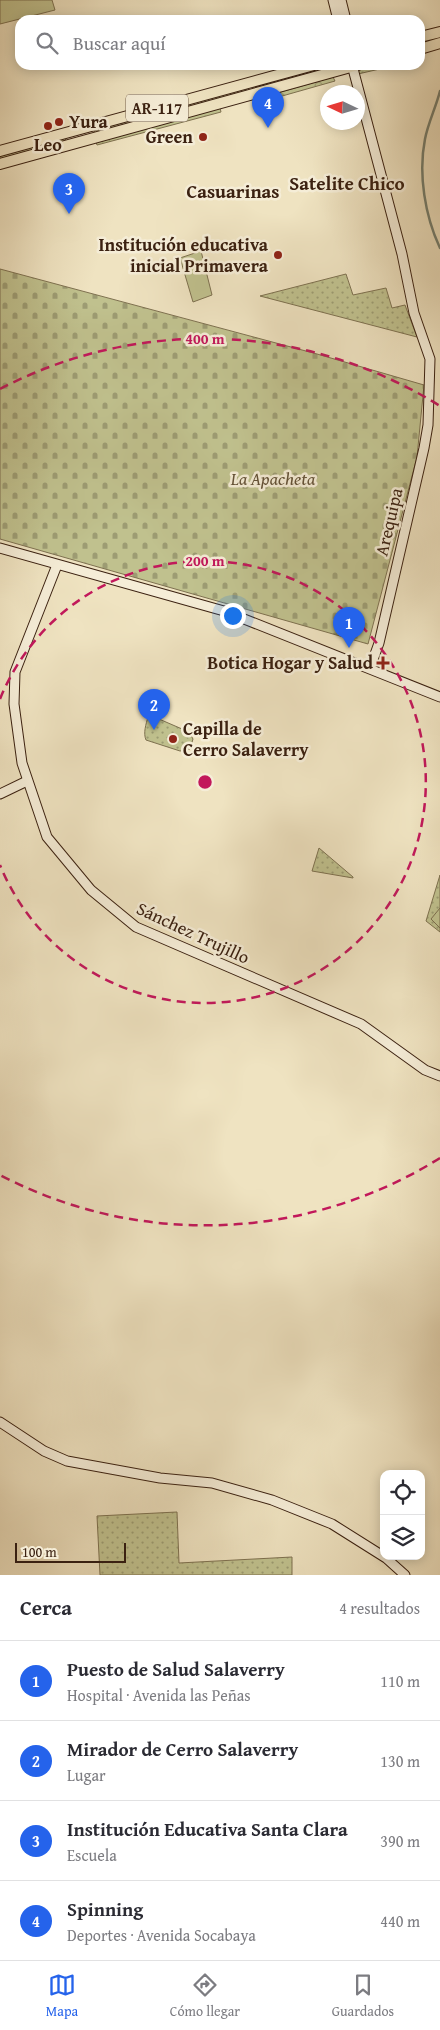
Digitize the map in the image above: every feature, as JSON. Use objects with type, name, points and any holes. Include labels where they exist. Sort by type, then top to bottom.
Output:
[{"type":"main road","points":[[425,36],[438,32]]},
{"type":"main road","points":[[425,47],[439,44]]},
{"type":"main road","name":"AR-117","points":[[0,151],[296,70]]},
{"type":"main road","name":"AR-117","points":[[0,164],[340,70]]},
{"type":"street","points":[[333,0],[337,15]]},
{"type":"street","points":[[341,0],[345,15]]},
{"type":"street","name":"Arequipa","points":[[355,70],[402,254],[414,313],[430,359],[431,382],[428,425],[424,448],[379,643],[370,668]]},
{"type":"street","points":[[0,548],[224,610],[440,697]]},
{"type":"street","name":"Sánchez Trujillo","points":[[57,565],[14,672],[14,704],[18,744],[27,781],[47,837],[91,890],[136,927],[361,1024],[425,1070],[440,1076]]},
{"type":"street","points":[[0,794],[27,781]]},
{"type":"street","points":[[0,1422],[44,1451],[67,1461],[160,1478],[212,1483],[272,1500],[332,1524],[386,1558],[405,1575]]},
{"type":"green space","points":[[0,0],[52,0],[55,10],[35,15],[15,15],[15,20],[0,24]]},
{"type":"green space","points":[[309,70],[328,70],[255,91],[253,86]]},
{"type":"green space","points":[[359,70],[375,70],[358,74]]},
{"type":"green space","points":[[333,77],[335,81],[254,104],[253,100]]},
{"type":"green space","points":[[246,88],[247,93],[95,134],[94,130]]},
{"type":"green space","points":[[220,108],[221,112],[97,145],[96,142]]},
{"type":"green space","points":[[65,137],[66,142],[0,159],[0,155]]},
{"type":"green space","points":[[201,251],[212,295],[193,302],[180,258]]},
{"type":"green space","name":"La Apacheta","points":[[0,269],[317,354],[424,385],[417,457],[368,644],[0,539]]},
{"type":"green space","points":[[346,274],[353,295],[386,288],[392,308],[405,305],[417,337],[260,296]]},
{"type":"green space","points":[[152,716],[189,732],[193,739],[190,749],[180,751],[146,740],[146,723],[148,717]]},
{"type":"green space","points":[[319,848],[353,877],[353,878],[312,871]]},
{"type":"green space","points":[[440,875],[440,932],[426,921]]},
{"type":"green space","points":[[440,908],[440,928],[431,919]]},
{"type":"green space","points":[[177,1512],[179,1563],[292,1557],[292,1575],[100,1575],[97,1516]]},
{"type":"waterway","points":[[440,91],[426,133],[422,166],[427,209],[440,248]]},
{"type":"place","name":"Yura","points":[[59,122]]},
{"type":"place","name":"Leo","points":[[48,126]]},
{"type":"place","name":"Spinning","points":[[268,128]]},
{"type":"place","name":"Green","points":[[203,137]]},
{"type":"place","name":"Institución Educativa Santa Clara","points":[[69,214]]},
{"type":"place","name":"Institución educativa inicial Primavera","points":[[278,255]]},
{"type":"place","name":"Puesto de Salud Salaverry","points":[[349,648]]},
{"type":"place","name":"Botica Hogar y Salud","points":[[383,663]]},
{"type":"place","name":"Mirador de Cerro Salaverry","points":[[154,730]]},
{"type":"place","name":"Capilla de Cerro Salaverry","points":[[173,739]]},
{"type":"district","name":"Satelite Chico","points":[[347,183]]},
{"type":"district","name":"Casuarinas","points":[[233,191]]}]
